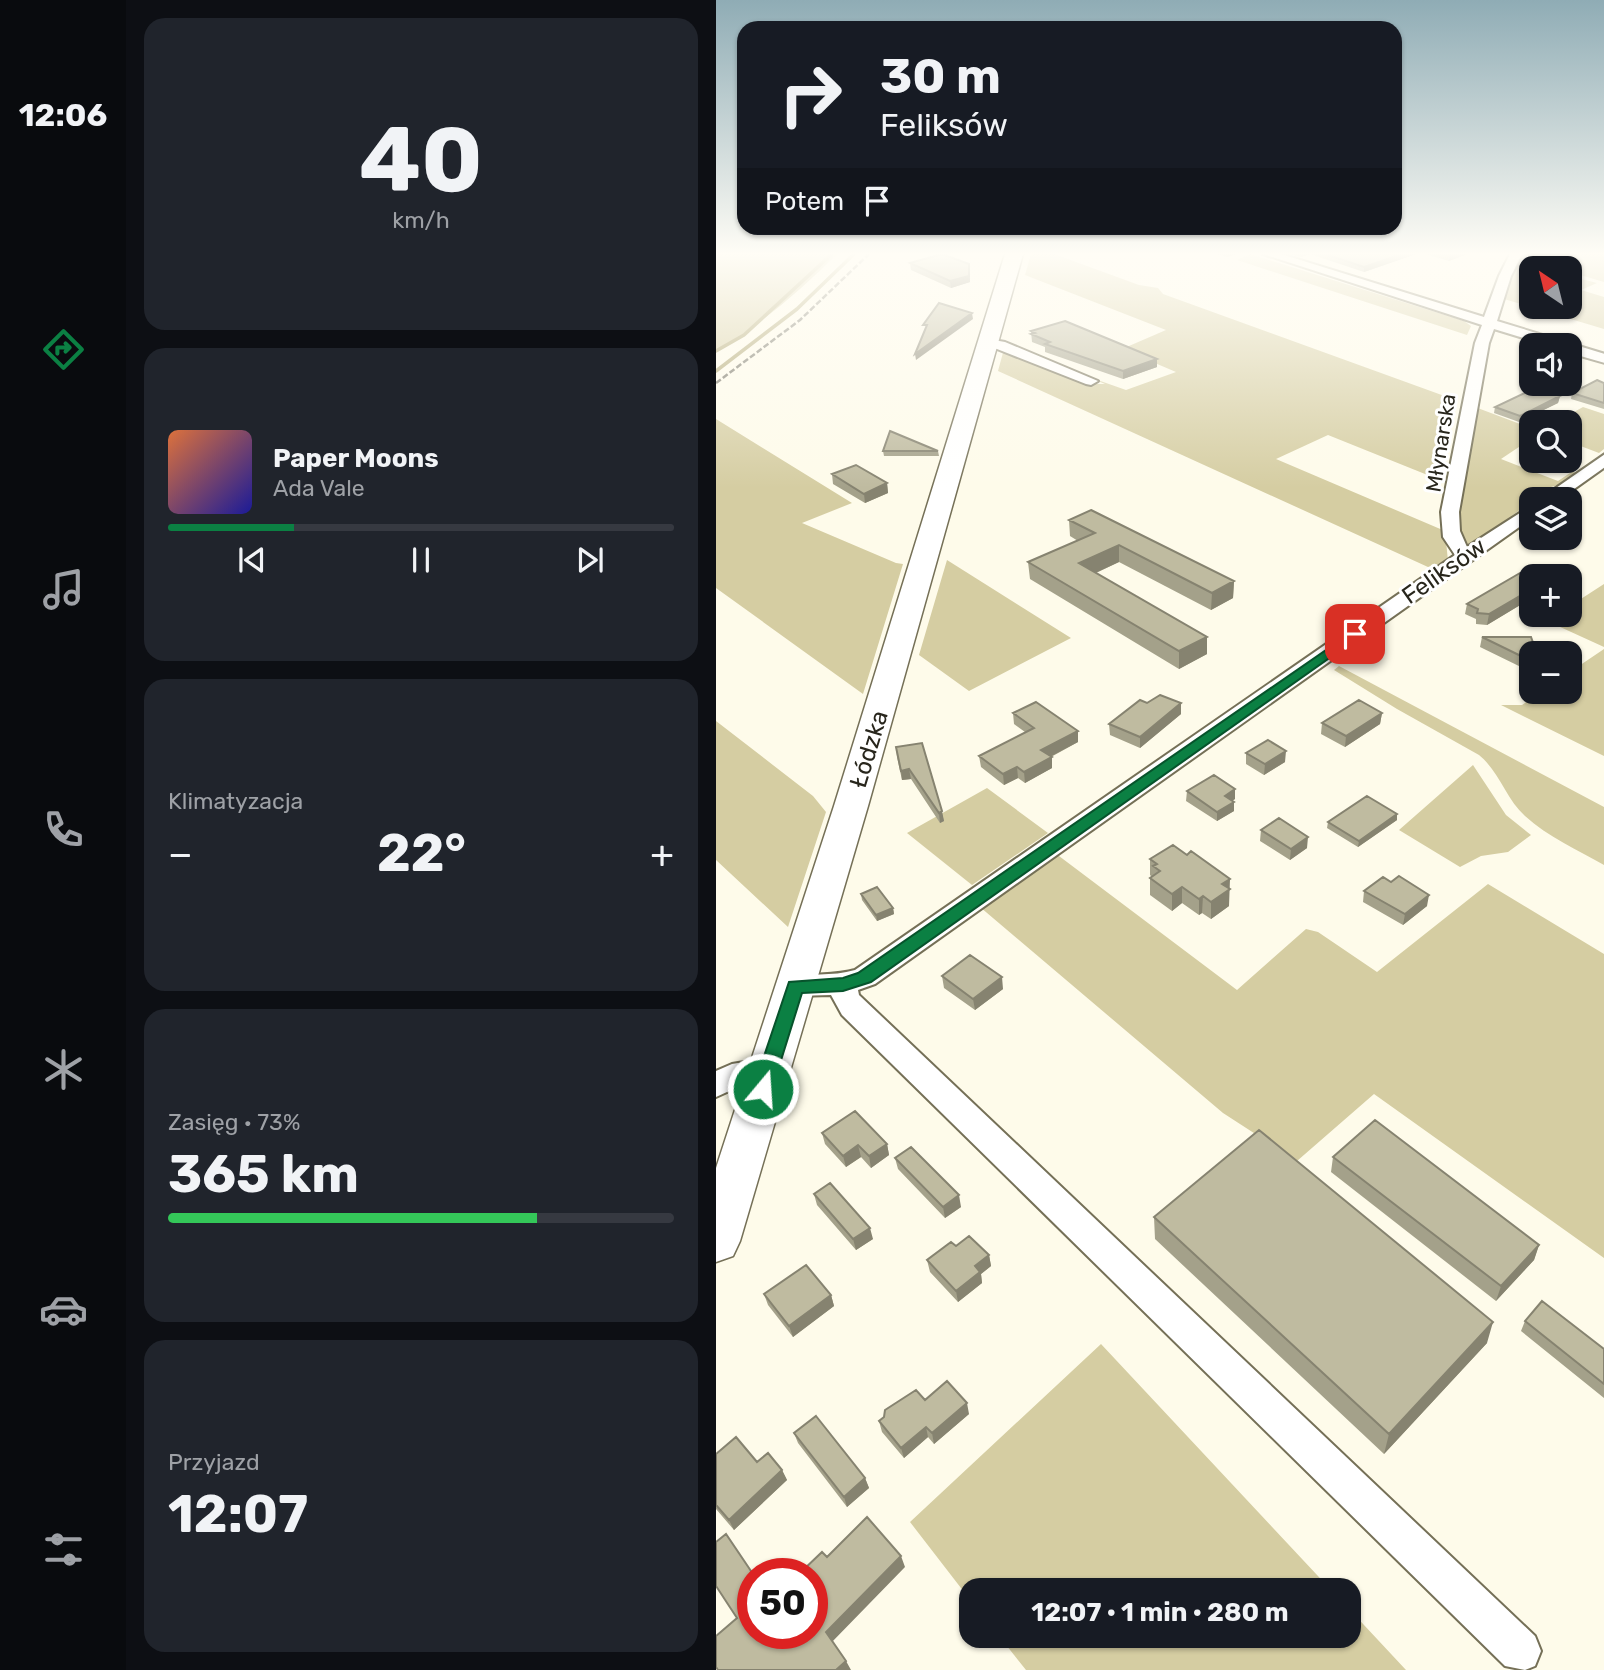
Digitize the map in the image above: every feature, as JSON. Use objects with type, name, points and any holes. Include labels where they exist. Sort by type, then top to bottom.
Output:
[{"type":"main road","name":"Łódzka","points":[[716,1241],[910,612],[991,332]]},
{"type":"street","name":"Młynarska","points":[[1467,556],[1454,542],[1449,520],[1471,387],[1487,332]]},
{"type":"street","points":[[988,343],[1000,345],[1090,381]]},
{"type":"street","points":[[1582,352],[1604,359]]},
{"type":"street","points":[[1565,487],[1604,459]]},
{"type":"street","name":"Feliksów","points":[[795,986],[843,984],[865,977],[1519,519]]},
{"type":"street","points":[[843,984],[845,997],[852,1007],[1520,1651]]},
{"type":"street","points":[[716,1085],[738,1075],[768,1070]]},
{"type":"shaded area","points":[[716,332],[746,332],[716,352]]},
{"type":"shaded area","points":[[1162,332],[1268,332],[1450,398],[1435,478],[1328,435],[1276,459],[1445,531],[1448,561],[1428,567],[998,371],[1004,349],[1094,384],[1105,384],[1089,377],[1126,390],[1176,372],[1122,349]]},
{"type":"shaded area","points":[[1475,407],[1519,424],[1519,447],[1501,459],[1519,466],[1519,473],[1537,473],[1558,481],[1570,473],[1575,473],[1551,487],[1519,487],[1519,510],[1458,556],[1457,520]]},
{"type":"shaded area","points":[[1583,407],[1604,414],[1604,449],[1599,453],[1582,447],[1582,410],[1578,410]]},
{"type":"shaded area","points":[[716,419],[852,503],[802,523],[903,564],[863,694],[716,588]]},
{"type":"shaded area","points":[[947,560],[1071,638],[969,691],[919,655]]},
{"type":"shaded area","points":[[1604,584],[1604,647],[1560,627],[1582,627],[1582,598]]},
{"type":"shaded area","points":[[1604,649],[1604,756],[1501,705],[1582,704],[1582,664]]},
{"type":"shaded area","points":[[1339,666],[1604,807],[1604,865],[1534,824],[1518,809],[1492,769],[1479,755],[1334,670]]},
{"type":"shaded area","points":[[716,721],[813,796],[826,812],[788,927],[716,860]]},
{"type":"shaded area","points":[[1473,765],[1506,815],[1531,835],[1508,852],[1481,856],[1460,867],[1399,830]]},
{"type":"shaded area","points":[[987,788],[1048,833],[972,885],[907,833]]},
{"type":"shaded area","points":[[1055,853],[1237,990],[1306,929],[1318,932],[1377,972],[1488,884],[1604,954],[1604,1258],[1374,1094],[1297,1161],[1223,1113],[980,907]]},
{"type":"shaded area","points":[[1101,1344],[1320,1578],[959,1578],[959,1585],[910,1522]]},
{"type":"shaded area","points":[[1361,1622],[1406,1670],[1026,1670],[1009,1648],[1361,1648]]},
{"type":"building","points":[[924,332],[946,332],[915,354]]},
{"type":"building","points":[[1033,332],[1091,332],[1157,359],[1123,371],[1045,344],[1050,342],[1031,334],[1035,333]]},
{"type":"building","points":[[1597,380],[1604,383],[1604,403],[1582,396],[1582,388]]},
{"type":"building","points":[[1519,396],[1560,396],[1532,410],[1519,410],[1519,416],[1495,407]]},
{"type":"building","points":[[890,431],[938,451],[883,451]]},
{"type":"building","points":[[856,465],[887,483],[864,494],[832,474]]},
{"type":"building","points":[[1091,510],[1234,581],[1212,593],[1119,545],[1079,563],[1207,637],[1179,651],[1028,562],[1095,533],[1069,520]]},
{"type":"building","points":[[1519,574],[1519,597],[1489,614],[1477,613],[1478,609],[1467,604]]},
{"type":"building","points":[[1482,637],[1531,637],[1532,641],[1519,641],[1519,655]]},
{"type":"building","points":[[1160,695],[1181,703],[1140,737],[1109,724],[1140,700],[1147,703]]},
{"type":"building","points":[[1359,700],[1382,713],[1346,736],[1322,723]]},
{"type":"building","points":[[1036,702],[1078,731],[1041,750],[1052,757],[1024,772],[1017,767],[1003,774],[979,756],[1034,728],[1013,713]]},
{"type":"building","points":[[1268,740],[1286,751],[1265,764],[1246,753]]},
{"type":"building","points":[[922,743],[942,811],[939,813],[909,769],[901,771],[896,747]]},
{"type":"building","points":[[1214,775],[1235,789],[1225,796],[1234,802],[1217,812],[1187,791]]},
{"type":"building","points":[[1367,796],[1397,814],[1359,841],[1328,822]]},
{"type":"building","points":[[1279,818],[1308,837],[1291,849],[1261,830]]},
{"type":"building","points":[[1173,845],[1187,855],[1191,851],[1230,879],[1222,884],[1230,889],[1211,902],[1203,896],[1199,899],[1182,887],[1172,894],[1150,878],[1160,871],[1153,866],[1157,864],[1150,859]]},
{"type":"building","points":[[1399,876],[1429,895],[1405,914],[1364,891],[1383,877],[1391,882]]},
{"type":"building","points":[[877,887],[893,908],[876,915],[861,894]]},
{"type":"building","points":[[970,955],[1002,977],[973,999],[942,976]]},
{"type":"building","points":[[855,1111],[887,1144],[869,1156],[858,1145],[843,1156],[822,1133]]},
{"type":"building","points":[[1375,1120],[1539,1245],[1501,1286],[1333,1157]]},
{"type":"building","points":[[1259,1130],[1493,1322],[1389,1434],[1154,1217]]},
{"type":"building","points":[[911,1147],[959,1195],[943,1207],[895,1158]]},
{"type":"building","points":[[830,1183],[870,1228],[853,1239],[814,1194]]},
{"type":"building","points":[[969,1236],[989,1255],[975,1266],[980,1272],[956,1291],[927,1260],[951,1242],[956,1246]]},
{"type":"building","points":[[806,1265],[831,1295],[789,1326],[764,1294]]},
{"type":"building","points":[[1542,1301],[1604,1349],[1604,1384],[1525,1321]]},
{"type":"building","points":[[947,1381],[967,1403],[932,1433],[926,1427],[901,1448],[879,1421],[884,1417],[885,1410],[916,1390],[925,1400]]},
{"type":"building","points":[[816,1416],[865,1478],[844,1497],[794,1433]]},
{"type":"building","points":[[736,1437],[757,1462],[768,1453],[782,1470],[729,1520],[716,1505],[716,1454]]},
{"type":"building","points":[[867,1517],[901,1556],[828,1630],[828,1558],[816,1558],[822,1552],[827,1557]]},
{"type":"building","points":[[726,1534],[742,1558],[737,1558],[737,1618],[716,1586],[716,1542]]},
{"type":"building","points":[[737,1618],[737,1649],[828,1649],[828,1635],[846,1661],[836,1670],[718,1670],[716,1636]]},
{"type":"waterway","points":[[716,351],[747,332]]},
{"type":"waterway","points":[[716,371],[767,332]]},
{"type":"railway","points":[[716,383],[784,332]]},
{"type":"route","points":[[763,1089],[795,986],[843,984],[865,977],[1355,634]]}]
